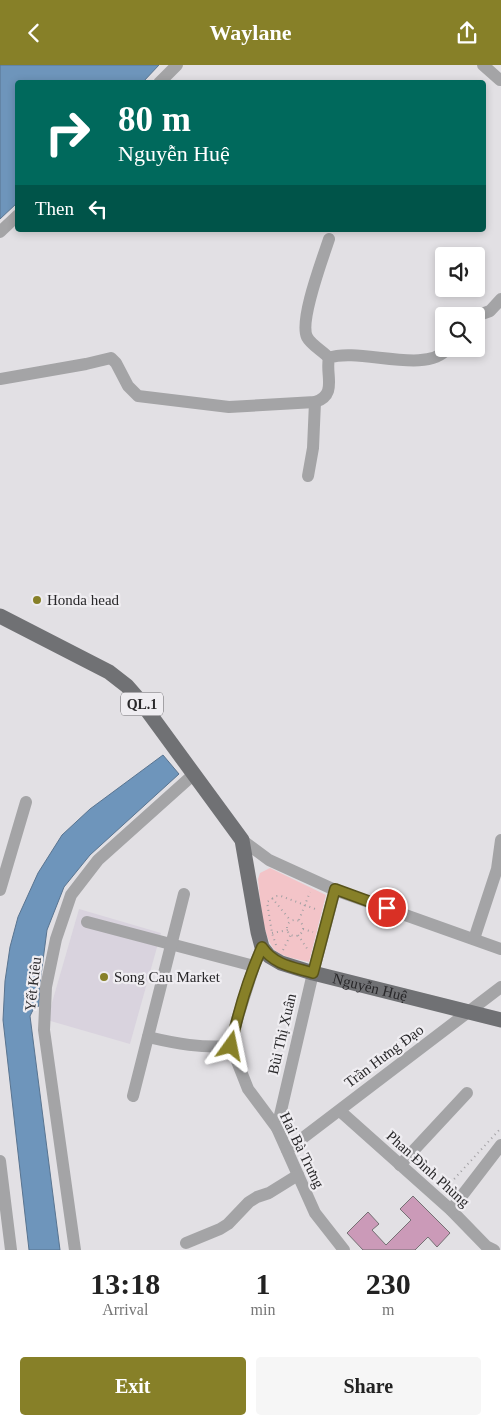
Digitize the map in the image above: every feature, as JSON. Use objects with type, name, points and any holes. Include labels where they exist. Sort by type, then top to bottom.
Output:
[{"type":"main road","name":"QL.1","points":[[0,616],[109,672],[127,686],[141,702],[242,840],[262,947]]},
{"type":"main road","name":"Nguyễn Huệ","points":[[262,947],[268,957],[313,973],[501,1020]]},
{"type":"street","points":[[162,80],[177,65]]},
{"type":"street","points":[[483,65],[500,80]]},
{"type":"street","points":[[0,232],[15,218]]},
{"type":"street","points":[[329,239],[308,305],[305,332],[308,339],[329,358]]},
{"type":"street","points":[[485,313],[490,311],[501,299]]},
{"type":"street","points":[[329,358],[347,355],[401,360],[436,357]]},
{"type":"street","points":[[0,379],[111,358],[116,363],[128,386],[138,396],[230,407],[315,402],[324,396],[330,383],[329,358]]},
{"type":"street","points":[[308,476],[312,454],[315,402]]},
{"type":"street","name":"Yết Kiêu","points":[[75,1250],[44,1030],[46,987],[56,939],[72,895],[98,860],[194,773]]},
{"type":"street","points":[[0,890],[26,802]]},
{"type":"street","points":[[242,840],[269,860],[335,889],[501,949]]},
{"type":"street","points":[[474,939],[497,869],[501,840]]},
{"type":"street","name":"Bùi Thị Xuân","points":[[276,1128],[335,889]]},
{"type":"street","points":[[133,1096],[184,893]]},
{"type":"street","points":[[87,922],[254,966]]},
{"type":"street","points":[[148,1037],[182,1045],[208,1048],[231,1046],[236,1023],[262,947]]},
{"type":"street","name":"Trần Hưng Đạo","points":[[286,1150],[340,1111],[501,987]]},
{"type":"street","name":"Hai Bà Trưng","points":[[231,1046],[248,1089],[276,1128],[315,1213],[344,1250]]},
{"type":"street","points":[[400,1165],[467,1093]]},
{"type":"street","name":"Phan Đình Phùng","points":[[340,1111],[450,1209],[488,1249]]},
{"type":"street","points":[[450,1209],[501,1145]]},
{"type":"street","points":[[0,1161],[11,1250]]},
{"type":"street","points":[[186,1243],[220,1229],[228,1224],[249,1202],[269,1193],[298,1175]]},
{"type":"path","points":[[299,920],[310,891]]},
{"type":"path","points":[[291,934],[282,952],[276,944],[272,933],[267,902],[272,898],[282,896],[318,910]]},
{"type":"path","points":[[272,898],[291,921]]},
{"type":"path","points":[[291,921],[299,920]]},
{"type":"path","points":[[298,935],[303,929],[303,924],[299,920]]},
{"type":"path","points":[[291,921],[288,925],[288,930],[291,934],[298,935],[309,952]]},
{"type":"path","points":[[303,929],[314,932]]},
{"type":"path","points":[[272,933],[288,930]]},
{"type":"path","points":[[437,1198],[501,1128]]},
{"type":"shaded area","points":[[270,868],[326,895],[309,962],[287,957],[276,951],[271,945],[262,917],[258,879],[260,873]]},
{"type":"shaded area","name":"Song Cau Market","points":[[79,909],[161,933],[130,1044],[47,1020]]},
{"type":"water","points":[[0,65],[159,65],[145,80],[15,80],[15,205],[0,219]]},
{"type":"water","points":[[163,755],[179,774],[90,855],[64,887],[47,930],[39,1006],[34,1008],[30,1016],[60,1250],[29,1250],[3,1020],[5,981],[10,947],[18,917],[38,873],[62,835],[90,809]]},
{"type":"building","points":[[413,1196],[450,1233],[437,1247],[428,1237],[415,1250],[363,1250],[347,1233],[368,1212],[379,1224],[372,1230],[386,1245],[411,1220],[400,1209]]},
{"type":"place","name":"Honda head","points":[[37,600]]},
{"type":"place","name":"Song Cau Market","points":[[104,977]]},
{"type":"route","points":[[231,1046],[236,1023],[262,947],[268,957],[313,973],[335,889],[387,908]]}]
